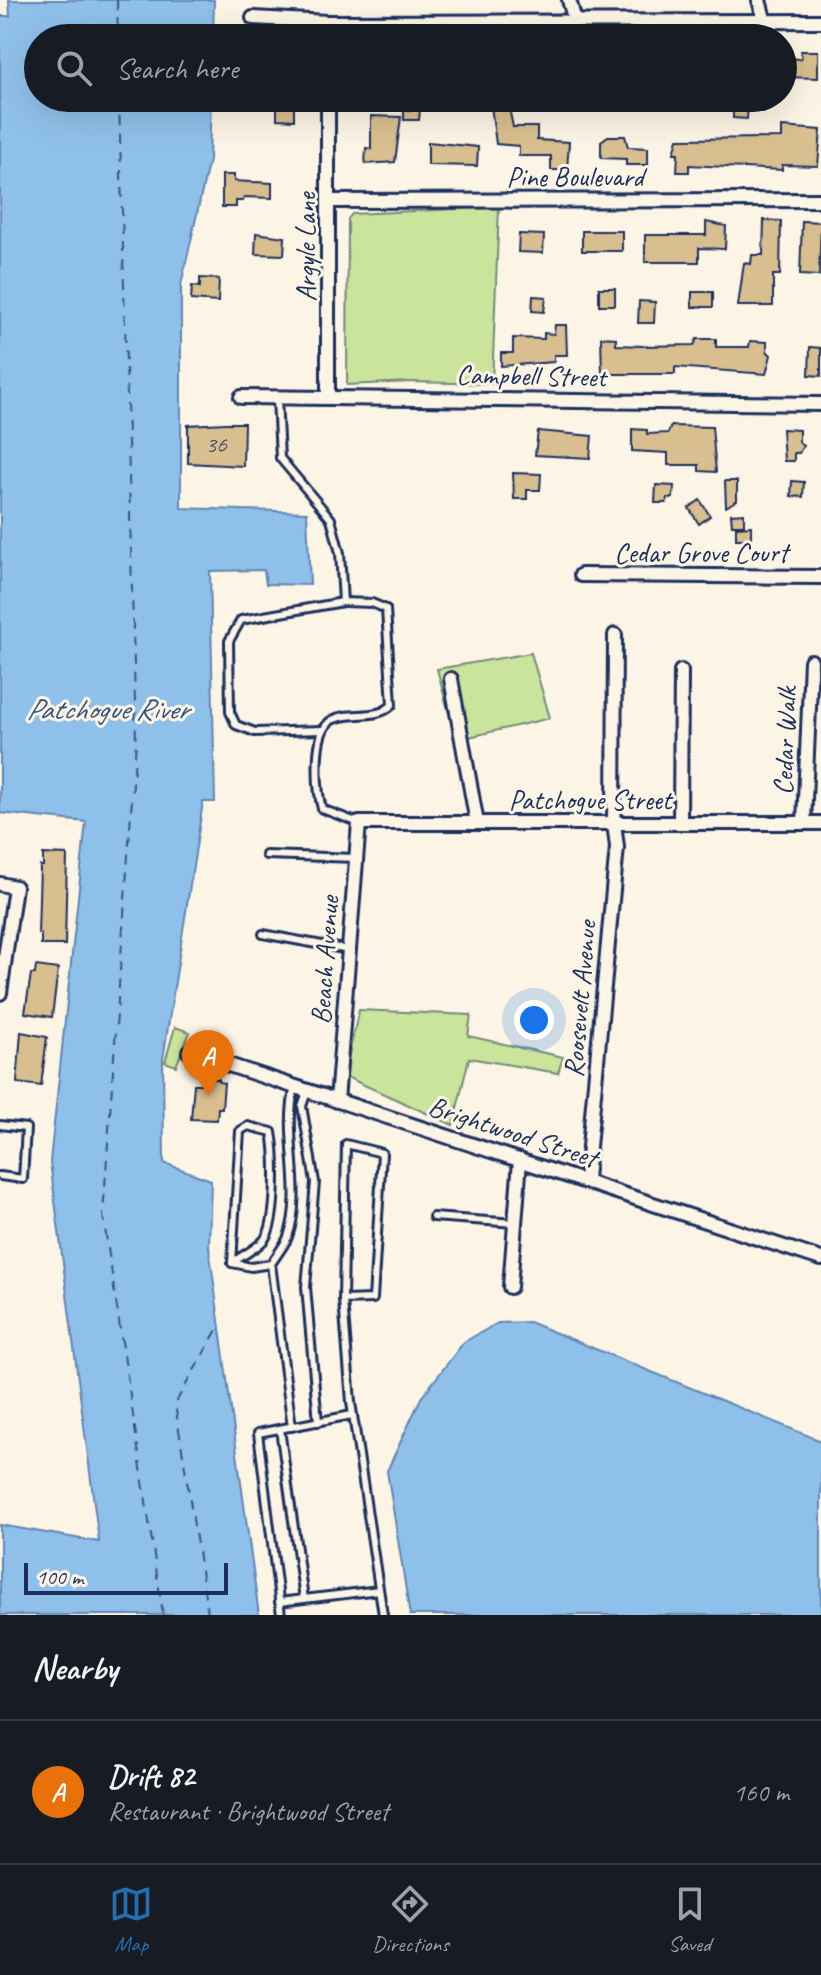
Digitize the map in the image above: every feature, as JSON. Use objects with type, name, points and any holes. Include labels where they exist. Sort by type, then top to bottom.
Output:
[{"type":"street","points":[[569,0],[575,21]]},
{"type":"street","points":[[759,0],[765,22]]},
{"type":"street","points":[[253,18],[328,22],[821,21]]},
{"type":"street","name":"Argyle Lane","points":[[328,112],[328,396]]},
{"type":"street","name":"Pine Boulevard","points":[[329,201],[821,200]]},
{"type":"street","name":"Campbell Street","points":[[241,397],[821,404]]},
{"type":"street","name":"Cedar Grove Court","points":[[581,575],[821,577]]},
{"type":"street","name":"Roosevelt Avenue","points":[[586,1179],[617,847],[614,823],[615,635]]},
{"type":"street","name":"Cedar Walk","points":[[804,823],[811,661]]},
{"type":"street","points":[[680,823],[681,671]]},
{"type":"street","points":[[451,679],[477,823]]},
{"type":"street","name":"Patchogue Street","points":[[359,823],[821,823]]},
{"type":"street","name":"Beach Avenue","points":[[337,1101],[359,823]]},
{"type":"street","points":[[0,884],[15,887],[0,993]]},
{"type":"street","name":"Brightwood Street","points":[[189,1052],[586,1179],[821,1259]]},
{"type":"street","points":[[510,1287],[520,1160]]},
{"type":"lane","points":[[277,397],[280,458],[331,519],[340,553],[343,602]]},
{"type":"lane","points":[[343,602],[372,603],[386,609],[392,705],[385,712],[333,720],[322,730],[255,732],[236,725],[230,712],[229,641],[241,620],[343,602]]},
{"type":"lane","points":[[322,730],[316,786],[322,809],[359,823]]},
{"type":"lane","points":[[266,855],[356,858]]},
{"type":"lane","points":[[263,934],[349,950]]},
{"type":"lane","points":[[292,1427],[271,1264],[288,1237],[295,1160],[289,1109],[301,1089]]},
{"type":"lane","points":[[301,1089],[315,1182],[306,1287],[318,1422]]},
{"type":"lane","points":[[0,1125],[26,1128],[23,1179],[0,1176]]},
{"type":"lane","points":[[248,1126],[261,1126],[272,1132],[276,1152],[270,1224],[264,1240],[232,1263],[240,1131],[248,1126]]},
{"type":"lane","points":[[343,1300],[373,1299],[382,1153],[346,1144],[343,1300],[352,1415],[383,1615]]},
{"type":"lane","points":[[433,1217],[515,1223]]},
{"type":"lane","points":[[232,1263],[251,1267],[271,1264]]},
{"type":"lane","points":[[281,1615],[258,1433],[352,1415]]},
{"type":"lane","points":[[280,1429],[304,1599]]},
{"type":"lane","points":[[279,1602],[379,1590]]},
{"type":"green space","points":[[499,207],[492,384],[411,382],[347,385],[348,219],[352,214]]},
{"type":"green space","points":[[531,653],[550,718],[456,740],[437,669]]},
{"type":"green space","points":[[359,1010],[471,1015],[468,1036],[563,1057],[558,1073],[469,1058],[453,1125],[344,1076]]},
{"type":"green space","points":[[175,1027],[190,1032],[176,1066],[165,1062]]},
{"type":"water","name":"Patchogue River","points":[[9,0],[214,0],[213,24],[24,24],[24,112],[211,112],[209,160],[181,285],[181,508],[307,512],[310,585],[266,584],[264,570],[210,571],[215,802],[203,802],[163,1059],[164,1163],[211,1180],[209,1247],[259,1615],[0,1615],[0,1525],[99,1542],[50,1162],[86,822],[0,813],[0,16],[10,16]]},
{"type":"water","points":[[529,1322],[821,1441],[821,1615],[410,1615],[387,1471],[421,1398],[464,1342],[498,1323]]},
{"type":"building","points":[[801,51],[818,51],[818,78],[797,77],[797,59],[801,59]]},
{"type":"building","points":[[277,112],[294,112],[294,120],[277,119]]},
{"type":"building","points":[[404,112],[420,112],[419,120],[404,120]]},
{"type":"building","points":[[492,112],[510,112],[513,127],[537,127],[537,140],[569,142],[567,170],[551,170],[551,156],[519,156],[519,146],[496,144]]},
{"type":"building","points":[[733,112],[748,112],[747,119],[733,118]]},
{"type":"building","points":[[371,116],[401,117],[395,162],[365,164],[366,148],[371,149]]},
{"type":"building","points":[[782,127],[821,130],[818,166],[782,165],[782,170],[689,165],[689,172],[677,172],[678,153],[674,153],[678,139],[782,138]]},
{"type":"building","points":[[608,136],[625,136],[628,147],[648,148],[648,165],[626,165],[626,159],[601,158],[601,141]]},
{"type":"building","points":[[428,142],[478,147],[477,166],[428,165]]},
{"type":"building","points":[[222,175],[234,175],[234,181],[272,183],[272,198],[244,197],[243,201],[236,201],[236,207],[222,207]]},
{"type":"building","points":[[764,220],[781,221],[780,275],[773,275],[773,306],[738,306],[744,263],[751,264],[752,255],[763,255]]},
{"type":"building","points":[[802,221],[821,222],[819,276],[800,275]]},
{"type":"building","points":[[706,222],[726,226],[725,249],[699,248],[699,262],[645,262],[645,235],[706,235]]},
{"type":"building","points":[[582,231],[622,231],[622,251],[582,251]]},
{"type":"building","points":[[256,233],[285,237],[284,255],[255,254]]},
{"type":"building","points":[[519,234],[544,235],[543,253],[518,252]]},
{"type":"building","points":[[200,278],[219,279],[218,302],[191,300],[192,286],[200,287]]},
{"type":"building","points":[[599,288],[615,288],[615,305],[599,305]]},
{"type":"building","points":[[692,292],[713,292],[713,307],[692,307]]},
{"type":"building","points":[[533,296],[546,297],[544,312],[532,311]]},
{"type":"building","points":[[639,301],[655,302],[654,323],[638,323]]},
{"type":"building","points":[[555,325],[566,325],[567,355],[554,355],[554,362],[501,366],[501,353],[513,353],[513,338],[544,339],[544,333],[554,334]]},
{"type":"building","points":[[601,337],[616,338],[616,345],[643,346],[694,345],[697,339],[716,339],[716,347],[749,347],[750,341],[767,342],[767,351],[771,355],[766,374],[675,367],[675,374],[602,374]]},
{"type":"building","points":[[810,347],[821,348],[821,376],[809,375]]},
{"type":"building","points":[[244,423],[243,466],[188,463],[188,425]]},
{"type":"building","points":[[671,426],[712,427],[716,472],[699,471],[699,465],[668,465],[668,453],[632,451],[632,429],[647,430],[647,434],[668,433]]},
{"type":"building","points":[[782,429],[799,430],[799,442],[803,446],[799,453],[794,453],[794,461],[784,461]]},
{"type":"building","points":[[538,431],[592,436],[590,458],[535,455]]},
{"type":"building","points":[[513,473],[541,474],[540,490],[527,490],[527,499],[514,499]]},
{"type":"building","points":[[725,481],[737,481],[737,500],[726,507]]},
{"type":"building","points":[[792,481],[804,482],[803,497],[791,496]]},
{"type":"building","points":[[656,485],[674,486],[673,498],[667,498],[666,503],[655,503]]},
{"type":"building","points":[[700,500],[710,516],[699,524],[689,508]]},
{"type":"building","points":[[744,513],[744,525],[732,525],[731,514]]},
{"type":"building","points":[[751,526],[751,539],[736,539],[736,527]]},
{"type":"building","points":[[43,854],[67,855],[65,945],[41,945],[41,934],[38,934]]},
{"type":"building","points":[[36,966],[58,969],[52,1017],[25,1013],[31,974],[35,974]]},
{"type":"building","points":[[21,1032],[47,1037],[41,1086],[17,1083]]},
{"type":"building","points":[[203,1079],[219,1079],[224,1083],[222,1108],[218,1108],[217,1120],[191,1119],[194,1084],[203,1084]]},
{"type":"ferry route","points":[[117,0],[118,24]]},
{"type":"ferry route","points":[[119,112],[136,741],[103,1215],[163,1615]]},
{"type":"ferry route","points":[[208,1615],[175,1404],[218,1328]]},
{"type":"place","name":"Drift 82","points":[[208,1096]]}]
